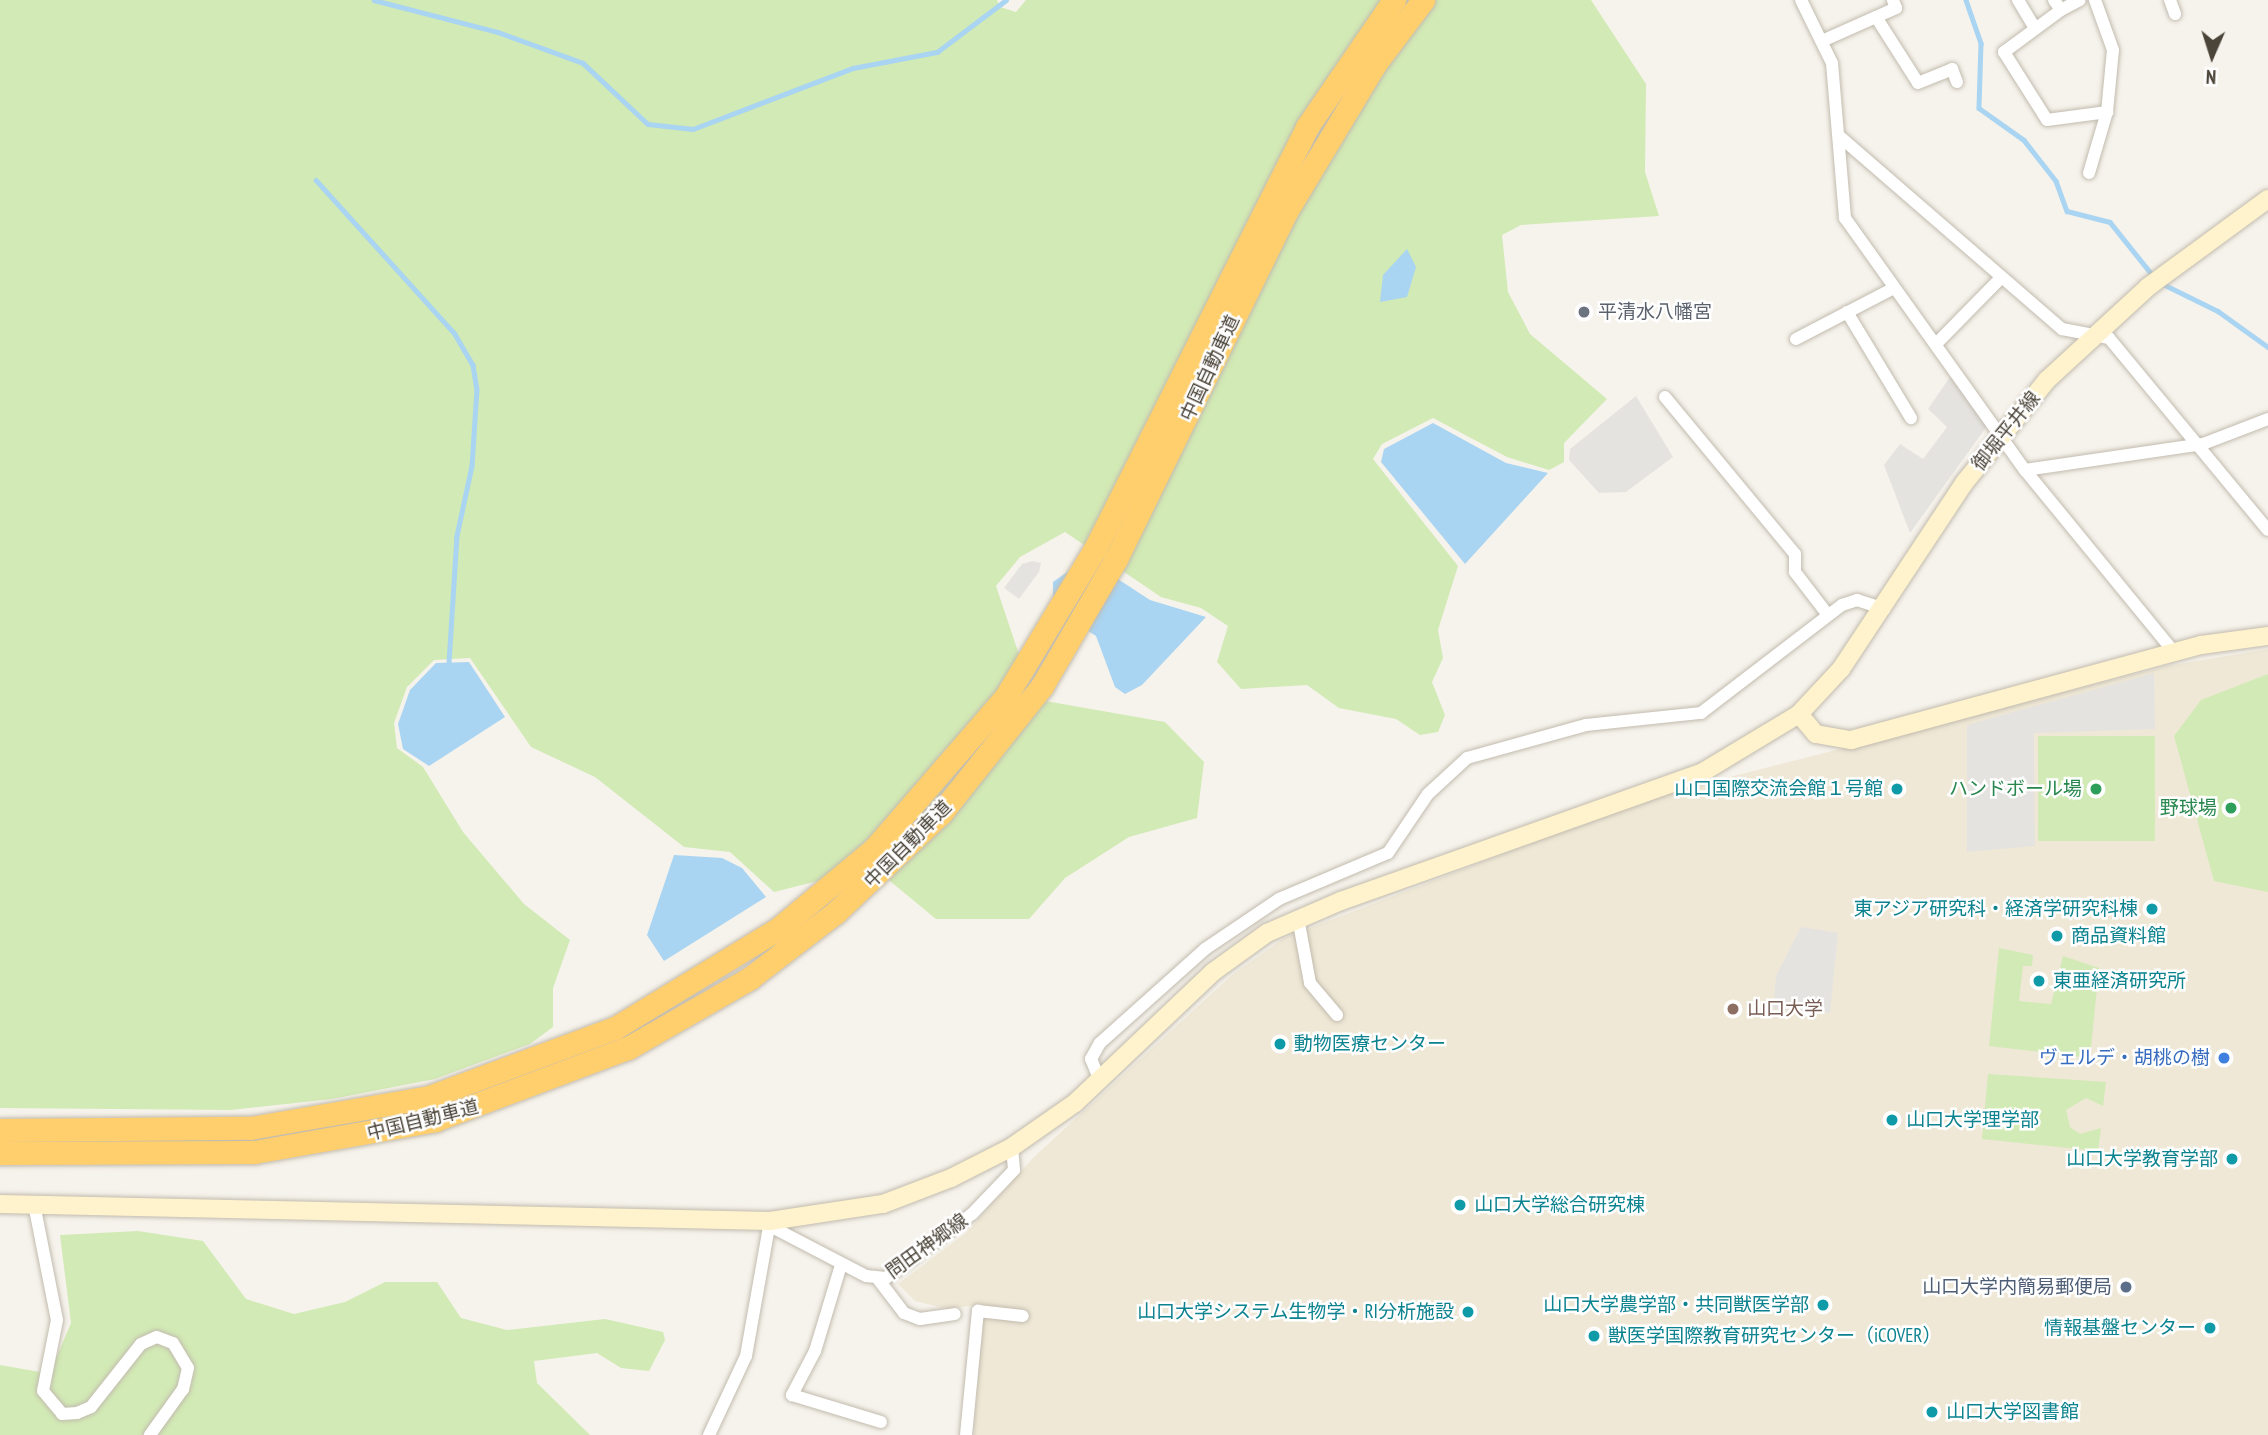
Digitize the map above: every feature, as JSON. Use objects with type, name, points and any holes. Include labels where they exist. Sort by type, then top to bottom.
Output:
[{"type":"highway","name":"中国自動車道","points":[[0,1153],[160,1156],[310,1145],[448,1116],[628,1048],[750,978],[883,872],[968,782],[1069,642],[1106,553],[1272,191],[1394,0]]},
{"type":"highway","name":"中国自動車道","points":[[0,1130],[186,1133],[311,1122],[483,1081],[615,1028],[744,953],[874,849],[961,755],[1106,553],[1286,212],[1375,64],[1423,0]]},
{"type":"street","points":[[1801,0],[1832,63],[1845,218],[2025,470],[2174,652]]},
{"type":"street","points":[[1822,41],[1896,8],[1893,0]]},
{"type":"street","points":[[2018,0],[2034,27]]},
{"type":"street","points":[[2080,0],[2058,5],[2004,52],[2047,120],[2107,112]]},
{"type":"street","points":[[2089,173],[2107,112],[2113,50],[2095,0]]},
{"type":"street","points":[[2170,0],[2175,14]]},
{"type":"street","points":[[1876,17],[1918,83],[1952,69],[1956,82]]},
{"type":"street","points":[[1839,136],[1999,280],[2062,329],[2089,338],[2109,338],[2203,444],[2268,530]]},
{"type":"street","name":"御堀平井線","points":[[0,1204],[770,1224],[884,1203],[1012,1147],[1100,1081],[1213,972],[1297,918],[1703,772],[1799,714],[1885,609],[2001,435],[2089,338],[2268,198]]},
{"type":"street","points":[[1936,344],[1999,280]]},
{"type":"street","points":[[1796,339],[1895,288]]},
{"type":"street","points":[[1847,312],[1911,418]]},
{"type":"street","points":[[1665,397],[1794,554],[1795,572],[1828,615]]},
{"type":"street","points":[[2025,470],[2203,444],[2268,419]]},
{"type":"street","points":[[1100,1081],[1091,1059],[1100,1043],[1205,949],[1279,899],[1388,853],[1428,794],[1467,758],[1586,724],[1701,713],[1828,615],[1857,600],[1885,609]]},
{"type":"street","points":[[1799,714],[1816,734],[1852,740],[2174,652],[2268,636]]},
{"type":"street","points":[[1297,918],[1310,983],[1337,1015]]},
{"type":"street","name":"問田神郷線","points":[[770,1224],[841,1265],[878,1279],[972,1214],[1014,1170],[1012,1147]]},
{"type":"street","points":[[34,1204],[57,1320],[43,1391],[62,1414],[77,1413],[91,1407],[141,1344],[158,1337],[173,1343],[188,1368],[183,1389],[150,1435]]},
{"type":"street","points":[[709,1435],[746,1356],[770,1224]]},
{"type":"street","points":[[841,1265],[815,1351],[792,1395],[881,1422]]},
{"type":"street","points":[[878,1279],[881,1291],[904,1313],[920,1319],[956,1314]]},
{"type":"street","points":[[965,1435],[978,1311],[1023,1316]]},
{"type":"shaded area","points":[[1950,377],[1987,426],[1910,533],[1884,465],[1900,444],[1923,459],[1947,427],[1928,409]]},
{"type":"shaded area","points":[[1636,396],[1673,457],[1626,492],[1599,493],[1569,460],[1570,449]]},
{"type":"shaded area","points":[[1032,561],[1041,563],[1039,572],[1019,599],[1004,588],[1022,564]]},
{"type":"shaded area","name":"山口大学","points":[[2268,649],[2268,1435],[974,1435],[983,1304],[948,1309],[915,1301],[898,1284],[966,1233],[1034,1157],[1232,975],[1284,938],[1655,796],[2167,666]]},
{"type":"shaded area","points":[[2154,673],[2155,729],[2034,733],[2035,846],[1967,852],[1967,725]]},
{"type":"shaded area","points":[[1801,927],[1838,933],[1830,1013],[1773,1009],[1776,976]]},
{"type":"green space","points":[[0,0],[997,0],[1000,7],[1016,12],[1026,0],[1591,0],[1646,84],[1645,172],[1659,216],[1521,225],[1502,235],[1508,292],[1530,334],[1607,399],[1564,443],[1564,462],[1549,470],[1507,457],[1433,418],[1382,444],[1373,459],[1458,566],[1438,630],[1443,658],[1432,682],[1445,715],[1438,732],[1420,735],[1396,719],[1339,708],[1307,685],[1241,689],[1217,662],[1228,626],[1201,608],[1161,597],[1065,532],[1020,557],[996,586],[1034,699],[1165,722],[1204,762],[1197,818],[1129,837],[1065,878],[1029,919],[936,919],[873,867],[774,892],[730,852],[684,847],[595,777],[531,747],[470,658],[434,660],[407,687],[394,723],[397,748],[423,767],[463,832],[524,904],[570,940],[553,988],[553,1027],[530,1044],[435,1079],[332,1099],[231,1110],[0,1108]]},
{"type":"green space","name":"野球場","points":[[2268,674],[2268,892],[2214,881],[2174,736],[2201,700]]},
{"type":"green space","name":"ハンドボール場","points":[[2038,736],[2155,736],[2155,841],[2038,841]]},
{"type":"green space","points":[[1999,948],[2033,955],[2032,966],[2023,966],[2019,1001],[2051,1004],[2063,956],[2099,968],[2090,1058],[1989,1046]]},
{"type":"green space","points":[[1988,1074],[2106,1082],[2103,1106],[2086,1098],[2066,1110],[2070,1127],[2080,1134],[2101,1128],[2098,1151],[1982,1139]]},
{"type":"green space","points":[[138,1231],[203,1241],[246,1299],[294,1314],[345,1302],[385,1282],[437,1282],[461,1318],[507,1330],[605,1319],[663,1332],[665,1340],[649,1371],[621,1368],[597,1353],[534,1361],[537,1383],[590,1435],[0,1435],[0,1365],[40,1372],[57,1356],[71,1323],[60,1235]]},
{"type":"water","points":[[1407,249],[1416,267],[1407,297],[1380,302],[1383,275]]},
{"type":"water","points":[[1433,423],[1506,463],[1548,473],[1465,564],[1381,462],[1384,449]]},
{"type":"water","points":[[1076,566],[1104,570],[1150,600],[1206,617],[1142,685],[1125,694],[1115,687],[1096,636],[1053,608],[1053,582]]},
{"type":"water","points":[[469,662],[505,717],[429,766],[403,749],[398,724],[410,690],[436,663]]},
{"type":"water","points":[[674,855],[722,858],[742,868],[766,897],[664,961],[647,935]]},
{"type":"waterway","points":[[374,0],[498,32],[583,63],[648,124],[693,129],[853,68],[937,52],[1006,0]]},
{"type":"waterway","points":[[1966,0],[1981,43],[1979,108],[2024,140],[2056,181],[2067,211],[2110,222],[2154,277]]},
{"type":"waterway","points":[[316,180],[455,334],[473,365],[477,389],[472,466],[457,536],[449,663]]},
{"type":"waterway","points":[[2161,283],[2218,311],[2268,347]]},
{"type":"place","name":"平清水八幡宮","points":[[1584,312]]},
{"type":"place","name":"山口国際交流会館１号館","points":[[1897,789]]},
{"type":"place","name":"ハンドボール場","points":[[2096,789]]},
{"type":"place","name":"野球場","points":[[2231,808]]},
{"type":"place","name":"東アジア研究科・経済学研究科棟","points":[[2152,909]]},
{"type":"place","name":"商品資料館","points":[[2057,936]]},
{"type":"place","name":"東亜経済研究所","points":[[2039,981]]},
{"type":"place","name":"山口大学","points":[[1733,1009]]},
{"type":"place","name":"動物医療センター","points":[[1280,1044]]},
{"type":"place","name":"ヴェルデ・胡桃の樹","points":[[2224,1058]]},
{"type":"place","name":"山口大学理学部","points":[[1892,1120]]},
{"type":"place","name":"山口大学教育学部","points":[[2232,1159]]},
{"type":"place","name":"山口大学総合研究棟","points":[[1460,1205]]},
{"type":"place","name":"山口大学内簡易郵便局","points":[[2126,1287]]},
{"type":"place","name":"山口大学農学部・共同獣医学部","points":[[1823,1305]]},
{"type":"place","name":"山口大学システム生物学・RI分析施設","points":[[1468,1312]]},
{"type":"place","name":"情報基盤センター","points":[[2210,1328]]},
{"type":"place","name":"獣医学国際教育研究センター（iCOVER）","points":[[1594,1336]]},
{"type":"place","name":"山口大学図書館","points":[[1932,1412]]}]
